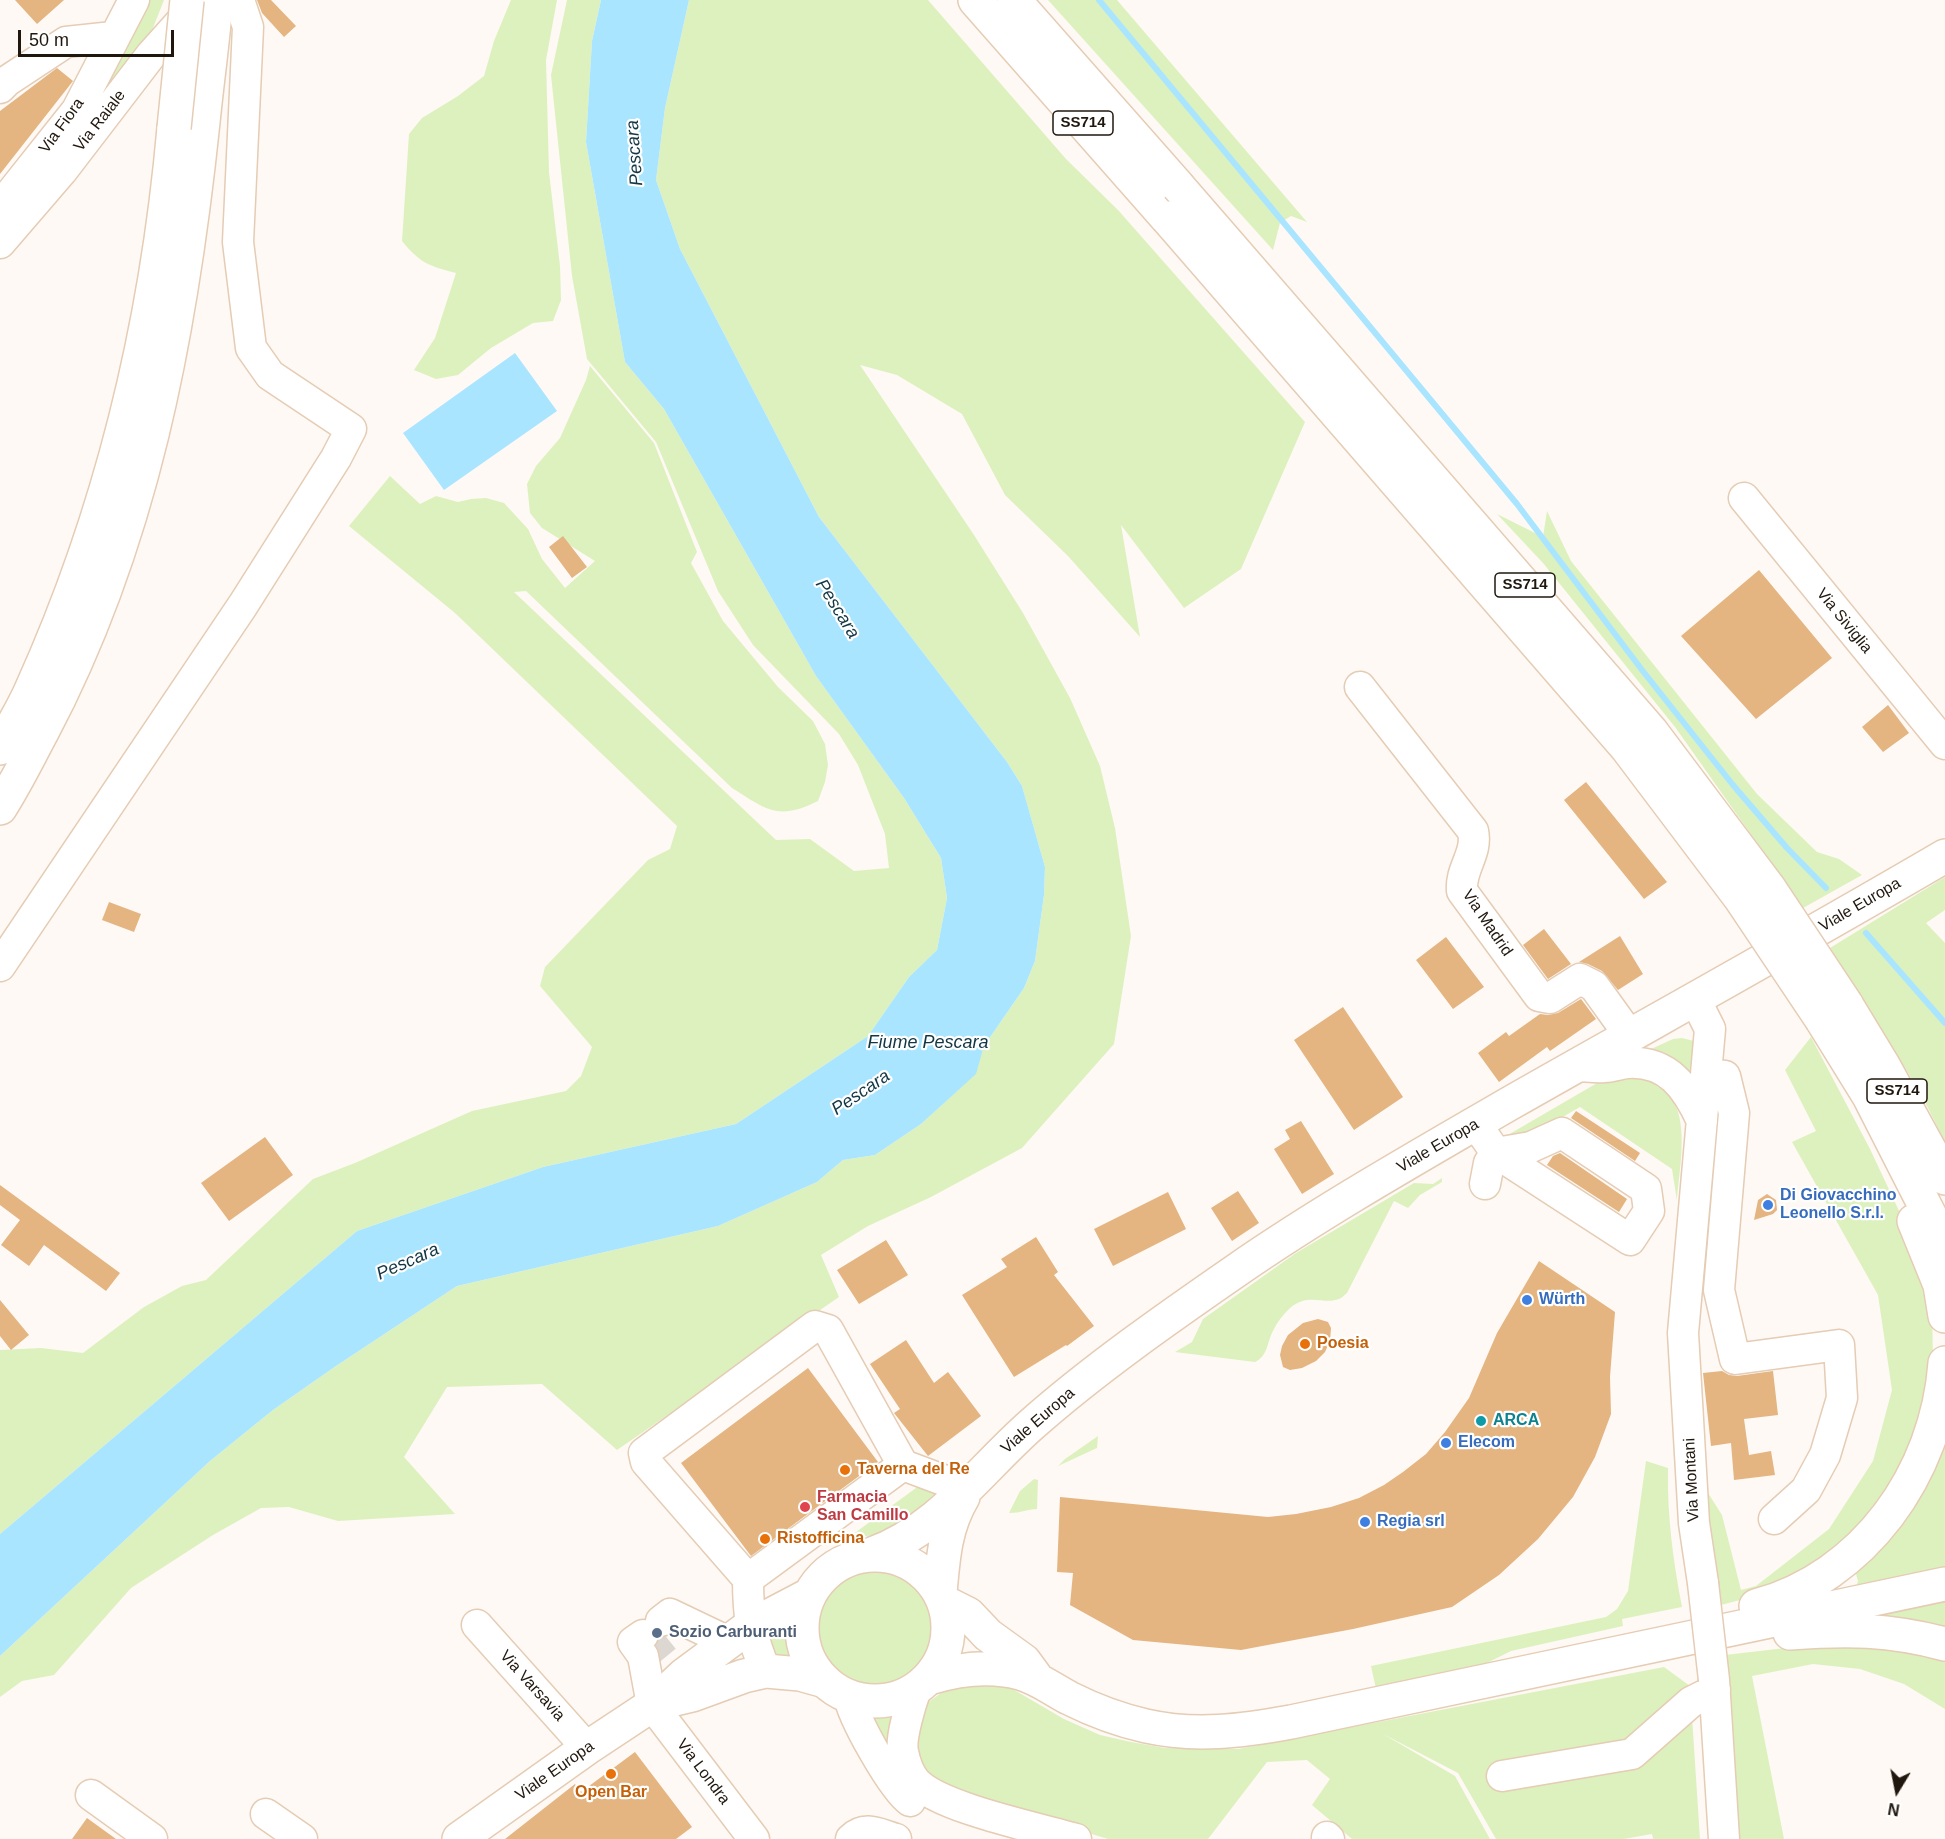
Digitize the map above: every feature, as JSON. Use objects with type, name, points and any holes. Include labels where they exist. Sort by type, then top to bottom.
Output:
[{"type":"main road","points":[[187,0],[188,130]]},
{"type":"main road","points":[[0,808],[12,790],[58,702],[93,624],[122,546],[159,403],[166,295],[170,173],[188,130],[216,0]]},
{"type":"main road","points":[[953,0],[967,14],[1012,8]]},
{"type":"main road","name":"SS714","points":[[975,0],[1012,8],[1186,195],[1651,731],[1769,888],[1834,1012],[1869,1096],[1945,1245]]},
{"type":"main road","points":[[0,748],[32,690],[64,612],[93,531],[166,295]]},
{"type":"main road","name":"Viale Europa","points":[[872,1554],[897,1544],[928,1524],[967,1489],[1003,1450],[1034,1423],[1136,1343],[1226,1278],[1298,1230],[1576,1066],[1945,856]]},
{"type":"main road","name":"SS714","points":[[1834,1012],[1887,1074],[1945,1178]]},
{"type":"main road","points":[[1911,1178],[1910,1213],[1940,1285],[1945,1316]]},
{"type":"main road","points":[[1683,1639],[1718,1616],[1781,1599],[1814,1583],[1864,1543],[1904,1493],[1930,1438],[1945,1363]]},
{"type":"main road","name":"Viale Europa","points":[[942,1598],[943,1556],[947,1533],[954,1513],[967,1489]]},
{"type":"main road","points":[[923,1683],[944,1655],[948,1642],[948,1622],[942,1598],[934,1583],[917,1567],[896,1557],[872,1554],[859,1556],[835,1566],[816,1583],[809,1594],[803,1614],[804,1646],[812,1665],[837,1689],[863,1700],[890,1700],[923,1683],[966,1669],[984,1668],[1002,1670],[1038,1680],[1092,1709],[1118,1718],[1163,1729],[1221,1732],[1291,1722],[1945,1584]]},
{"type":"main road","name":"Viale Europa","points":[[459,1839],[652,1705],[684,1674],[739,1634],[809,1594]]},
{"type":"main road","points":[[942,1598],[968,1614],[988,1635],[1024,1661],[1038,1680]]},
{"type":"main road","points":[[1735,1628],[1788,1633],[1835,1630],[1887,1632],[1945,1644]]},
{"type":"main road","name":"Viale Europa","points":[[652,1705],[692,1695],[744,1676],[766,1671],[800,1674],[837,1689]]},
{"type":"street","name":"Via Fiora","points":[[0,207],[77,111],[134,0]]},
{"type":"street","name":"Via Raiale","points":[[0,243],[62,171],[151,55],[180,20],[201,0]]},
{"type":"street","points":[[0,966],[243,605],[336,458],[351,429],[270,375],[251,348],[238,242],[248,27],[239,0]]},
{"type":"street","points":[[0,88],[66,42],[113,37]]},
{"type":"street","name":"Via Siviglia","points":[[1744,498],[1945,744]]},
{"type":"street","name":"Via Madrid","points":[[1360,687],[1473,831],[1476,844],[1461,878],[1462,891],[1539,996],[1550,998],[1580,979],[1594,986],[1630,1036]]},
{"type":"street","name":"Via Montani","points":[[1695,999],[1710,1029],[1683,1351],[1694,1523],[1715,1685],[1724,1839]]},
{"type":"street","points":[[1576,1066],[1604,1068],[1638,1063],[1656,1068],[1681,1084],[1688,1092],[1702,1120]]},
{"type":"street","points":[[1706,1074],[1725,1076],[1734,1113],[1719,1290],[1735,1359],[1839,1345],[1842,1398],[1826,1455],[1806,1490],[1774,1519]]},
{"type":"street","points":[[1476,1124],[1496,1153],[1630,1240],[1649,1211],[1646,1189],[1562,1132],[1531,1148],[1496,1153],[1489,1163],[1485,1184]]},
{"type":"street","points":[[739,1634],[748,1607],[748,1579],[646,1462],[644,1453],[815,1326],[828,1330],[903,1465],[967,1489]]},
{"type":"street","points":[[748,1579],[903,1465]]},
{"type":"street","points":[[652,1705],[643,1656],[633,1642],[670,1614],[716,1636],[739,1634],[756,1649],[766,1671]]},
{"type":"street","name":"Via Varsavia","points":[[477,1625],[587,1748]]},
{"type":"street","points":[[923,1683],[909,1708],[902,1750],[915,1782],[929,1793],[961,1806],[1076,1839]]},
{"type":"street","points":[[1502,1776],[1632,1754],[1691,1702],[1715,1685]]},
{"type":"street","points":[[837,1689],[850,1706],[856,1720],[905,1798],[943,1820],[1002,1839]]},
{"type":"street","name":"Via Londra","points":[[652,1705],[754,1839]]},
{"type":"street","points":[[91,1795],[152,1839]]},
{"type":"street","points":[[266,1814],[302,1839]]},
{"type":"street","points":[[851,1839],[857,1833],[866,1830],[896,1839]]},
{"type":"green space","points":[[141,0],[164,0],[153,28],[86,119]]},
{"type":"green space","points":[[511,0],[557,0],[546,60],[549,172],[560,266],[561,300],[553,321],[533,323],[491,348],[458,375],[436,379],[414,370],[435,338],[456,273],[426,263],[402,241],[409,134],[422,118],[458,96],[484,76],[494,41]]},
{"type":"green space","points":[[567,0],[601,0],[592,41],[586,142],[625,362],[664,409],[816,676],[904,798],[941,858],[947,898],[937,950],[909,977],[868,1036],[736,1124],[543,1167],[357,1231],[0,1534],[0,1350],[41,1348],[83,1353],[144,1307],[182,1286],[206,1280],[313,1179],[355,1163],[472,1111],[566,1091],[581,1076],[592,1047],[540,986],[545,967],[648,860],[670,849],[677,826],[455,613],[349,526],[390,476],[420,504],[436,496],[458,502],[486,498],[504,503],[528,529],[542,559],[565,588],[595,561],[542,528],[530,513],[527,484],[536,466],[560,438],[590,366],[654,443],[697,552],[691,563],[723,621],[778,687],[813,721],[825,744],[828,765],[818,801],[793,810],[773,810],[732,788],[526,591],[514,592],[776,840],[810,839],[854,871],[889,868],[885,834],[858,765],[839,734],[753,645],[718,591],[656,442],[587,359],[572,276],[551,75]]},
{"type":"green space","points":[[689,0],[928,0],[1066,159],[1118,210],[1305,422],[1241,569],[1184,608],[1121,525],[1140,637],[1068,556],[1005,495],[962,414],[897,375],[860,365],[974,535],[1023,613],[1070,698],[1100,766],[1115,828],[1131,936],[1114,1044],[1022,1148],[931,1197],[868,1226],[821,1255],[839,1297],[617,1450],[542,1384],[447,1387],[404,1457],[455,1514],[338,1521],[289,1507],[261,1508],[213,1535],[131,1588],[54,1675],[22,1681],[0,1697],[0,1656],[210,1461],[273,1410],[457,1286],[718,1226],[817,1182],[843,1160],[875,1155],[921,1124],[975,1074],[984,1046],[1024,988],[1035,961],[1044,895],[1045,867],[1022,786],[1007,762],[819,517],[680,249],[656,180],[665,108]]},
{"type":"green space","points":[[1048,0],[1117,0],[1307,222],[1291,216],[1280,223],[1273,250]]},
{"type":"green space","points":[[1547,511],[1571,561],[1757,794],[1817,852],[1839,859],[1862,875],[1803,908],[1675,727],[1543,563],[1497,514],[1543,537]]},
{"type":"green space","points":[[1945,877],[1945,910],[1926,923],[1945,943],[1945,1142],[1920,1092],[1830,948]]},
{"type":"green space","points":[[1811,1037],[1870,1149],[1916,1247],[1932,1308],[1933,1360],[1926,1398],[1907,1459],[1879,1508],[1834,1553],[1767,1593],[1721,1605],[1703,1485],[1722,1515],[1741,1590],[1756,1586],[1829,1529],[1873,1461],[1892,1390],[1878,1295],[1792,1142],[1816,1131],[1785,1070]]},
{"type":"green space","points":[[1682,1038],[1694,1041],[1697,1092],[1640,1054],[1673,1039]]},
{"type":"green space","points":[[1621,1076],[1657,1084],[1671,1097],[1677,1109],[1682,1140],[1677,1201],[1672,1169],[1580,1107],[1521,1141],[1501,1139],[1604,1079]]},
{"type":"green space","points":[[1442,1178],[1442,1182],[1420,1195],[1408,1208],[1394,1201],[1347,1293],[1339,1299],[1303,1301],[1290,1308],[1276,1325],[1265,1352],[1255,1362],[1175,1352],[1192,1342],[1203,1319],[1296,1253],[1414,1183],[1433,1184]]},
{"type":"green space","points":[[1945,1420],[1945,1568],[1856,1587],[1858,1581],[1856,1574],[1864,1564]]},
{"type":"green space","points":[[1098,1436],[1097,1448],[1058,1466],[1065,1459]]},
{"type":"green space","points":[[1646,1461],[1668,1468],[1671,1538],[1682,1607],[1622,1619],[1623,1626],[1511,1651],[1481,1666],[1376,1689],[1371,1666],[1606,1617],[1617,1609],[1628,1591]]},
{"type":"green space","points":[[1034,1479],[1038,1480],[1037,1509],[1009,1513],[1020,1491]]},
{"type":"green space","points":[[920,1485],[943,1493],[884,1534],[848,1538]]},
{"type":"green space","points":[[875,1569],[898,1574],[917,1586],[929,1605],[934,1628],[929,1651],[917,1670],[898,1682],[875,1687],[852,1682],[833,1670],[821,1651],[816,1628],[821,1605],[833,1586],[852,1574]]},
{"type":"green space","points":[[1945,1599],[1945,1631],[1877,1618],[1876,1615]]},
{"type":"green space","points":[[788,1615],[788,1639],[793,1663],[773,1662],[759,1627]]},
{"type":"green space","points":[[1846,1641],[1945,1657],[1945,1709],[1904,1684],[1860,1669],[1813,1664],[1752,1676],[1784,1839],[1732,1839],[1725,1655]]},
{"type":"green space","points":[[1664,1667],[1690,1686],[1700,1839],[1653,1839],[1652,1834],[1624,1839],[1496,1839],[1458,1773],[1383,1734],[1455,1776],[1490,1839],[1352,1839],[1312,1805],[1330,1779],[1307,1760],[1267,1762],[1208,1839],[1108,1839],[943,1789],[914,1764],[920,1713],[927,1703],[951,1686],[997,1680],[1064,1719],[1100,1735],[1165,1748],[1238,1749]]},
{"type":"green space","points":[[901,1711],[897,1764],[867,1715]]},
{"type":"water","name":"Fiume Pescara","points":[[601,0],[689,0],[665,108],[656,180],[680,249],[819,517],[1007,762],[1022,786],[1045,867],[1044,895],[1035,961],[1024,988],[984,1046],[976,1074],[921,1124],[875,1155],[843,1160],[817,1182],[718,1226],[457,1286],[273,1410],[210,1461],[0,1656],[0,1534],[357,1231],[543,1167],[736,1124],[868,1036],[909,977],[937,950],[947,898],[941,858],[904,798],[816,676],[664,409],[625,362],[586,142],[592,41]]},
{"type":"water","points":[[515,353],[557,411],[444,490],[403,433]]},
{"type":"building","points":[[15,0],[64,0],[37,24]]},
{"type":"building","points":[[257,0],[271,0],[296,26],[284,37],[262,13]]},
{"type":"building","points":[[57,68],[73,81],[0,174],[0,111]]},
{"type":"building","points":[[563,536],[587,567],[572,578],[549,547]]},
{"type":"building","points":[[1759,570],[1832,658],[1756,719],[1681,636]]},
{"type":"building","points":[[1888,705],[1909,733],[1883,752],[1862,727]]},
{"type":"building","points":[[1586,782],[1667,882],[1644,899],[1564,800]]},
{"type":"building","points":[[109,902],[141,914],[134,932],[102,920]]},
{"type":"building","points":[[1544,929],[1571,964],[1548,979],[1523,945]]},
{"type":"building","points":[[1620,936],[1643,974],[1618,990],[1602,971],[1579,962]]},
{"type":"building","points":[[1446,937],[1484,987],[1453,1009],[1416,960]]},
{"type":"building","points":[[1581,999],[1596,1019],[1550,1051],[1547,1047],[1499,1082],[1478,1053],[1506,1032],[1509,1036],[1540,1014],[1558,1013]]},
{"type":"building","points":[[1343,1007],[1403,1097],[1354,1130],[1294,1040]]},
{"type":"building","points":[[1576,1111],[1640,1153],[1635,1161],[1571,1118]]},
{"type":"building","points":[[1301,1121],[1334,1174],[1302,1194],[1274,1149],[1290,1139],[1285,1130]]},
{"type":"building","points":[[265,1137],[293,1175],[229,1221],[201,1183]]},
{"type":"building","points":[[1560,1153],[1627,1199],[1619,1212],[1547,1165],[1553,1156]]},
{"type":"building","points":[[0,1185],[120,1273],[106,1291],[44,1245],[29,1266],[1,1245],[20,1220],[0,1205]]},
{"type":"building","points":[[1238,1191],[1259,1223],[1232,1241],[1211,1208]]},
{"type":"building","points":[[1168,1192],[1186,1229],[1113,1266],[1094,1229]]},
{"type":"building","points":[[1767,1194],[1776,1200],[1777,1210],[1773,1214],[1754,1220],[1758,1200]]},
{"type":"building","points":[[1036,1237],[1058,1272],[1054,1275],[1094,1326],[1067,1346],[1014,1377],[962,1295],[1007,1267],[1001,1259]]},
{"type":"building","points":[[886,1240],[908,1275],[859,1304],[837,1270]]},
{"type":"building","points":[[1539,1261],[1615,1312],[1610,1377],[1611,1414],[1595,1457],[1573,1497],[1538,1539],[1499,1575],[1452,1607],[1241,1650],[1133,1640],[1070,1605],[1073,1573],[1057,1572],[1060,1497],[1268,1517],[1331,1507],[1359,1498],[1403,1472],[1426,1454],[1445,1432],[1469,1398],[1497,1333]]},
{"type":"building","points":[[0,1300],[29,1335],[11,1350],[0,1336]]},
{"type":"building","points":[[1318,1319],[1328,1322],[1331,1328],[1330,1341],[1325,1352],[1316,1361],[1302,1368],[1290,1370],[1283,1367],[1280,1355],[1288,1335],[1303,1323]]},
{"type":"building","points":[[906,1340],[934,1383],[948,1372],[981,1416],[928,1456],[894,1413],[900,1409],[870,1364]]},
{"type":"building","points":[[808,1368],[878,1462],[751,1556],[681,1463]]},
{"type":"building","points":[[1722,1371],[1737,1376],[1773,1371],[1778,1415],[1744,1419],[1749,1455],[1771,1451],[1775,1475],[1734,1480],[1731,1443],[1711,1446],[1703,1373]]},
{"type":"building","points":[[635,1752],[692,1827],[676,1839],[505,1839],[575,1784],[581,1792]]},
{"type":"building","points":[[87,1818],[116,1839],[72,1839]]},
{"type":"waterway","points":[[1099,0],[1517,504],[1642,670],[1733,785],[1787,848],[1826,888]]},
{"type":"waterway","points":[[1866,933],[1945,1023]]},
{"type":"tunnel","points":[[643,1656],[686,1621]]},
{"type":"place","name":"Di Giovacchino Leonello S.r.l.","points":[[1768,1205]]},
{"type":"place","name":"Würth","points":[[1527,1300]]},
{"type":"place","name":"Poesia","points":[[1305,1344]]},
{"type":"place","name":"ARCA","points":[[1481,1421]]},
{"type":"place","name":"Elecom","points":[[1446,1443]]},
{"type":"place","name":"Taverna del Re","points":[[845,1470]]},
{"type":"place","name":"Farmacia San Camillo","points":[[805,1507]]},
{"type":"place","name":"Regia srl","points":[[1365,1522]]},
{"type":"place","name":"Ristofficina","points":[[765,1539]]},
{"type":"place","name":"Sozio Carburanti","points":[[657,1633]]},
{"type":"place","name":"Open Bar","points":[[611,1774]]},
{"type":"water label","name":"Pescara","points":[[635,153]]},
{"type":"water label","name":"Pescara","points":[[837,609]]},
{"type":"water label","name":"Pescara","points":[[861,1093]]},
{"type":"water label","name":"Pescara","points":[[408,1262]]}]
